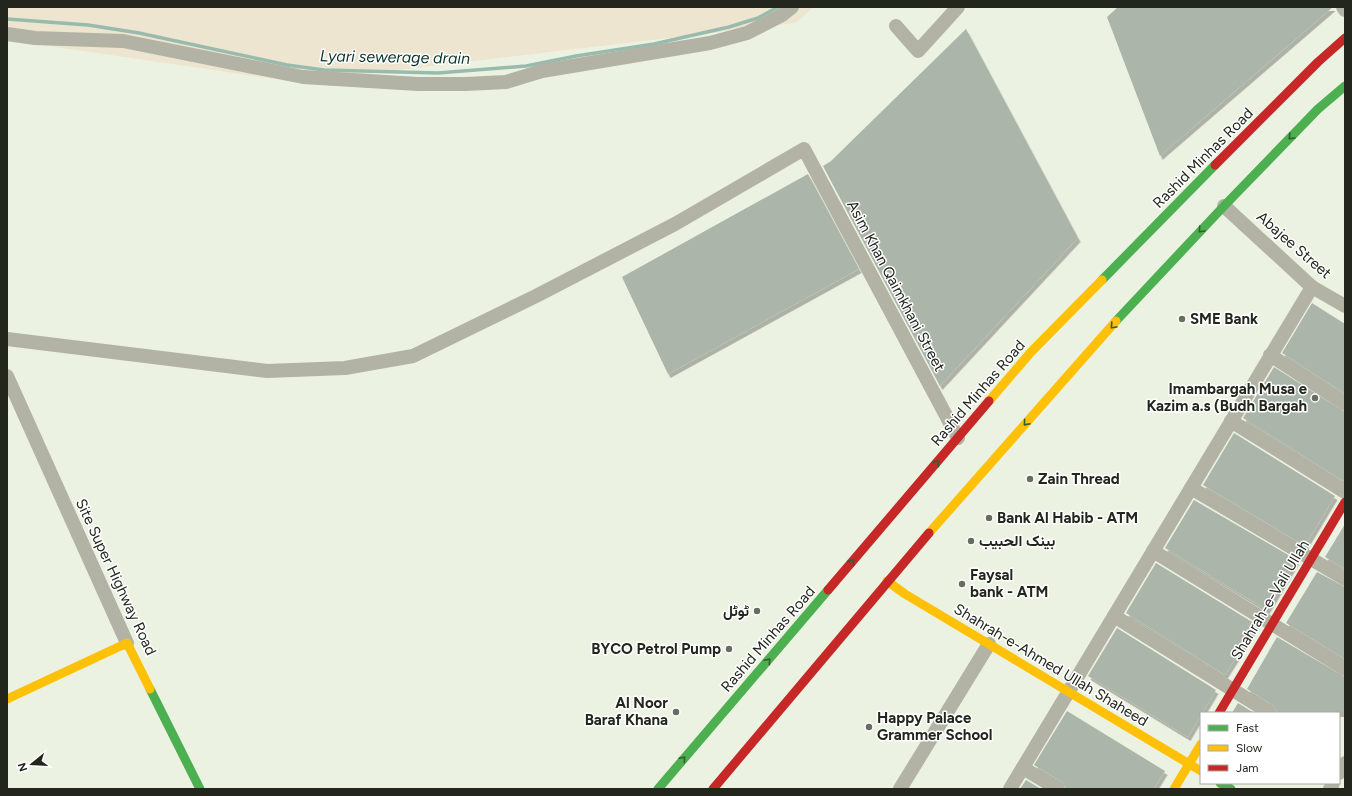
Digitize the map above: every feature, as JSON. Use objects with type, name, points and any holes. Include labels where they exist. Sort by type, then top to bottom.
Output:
[{"type":"main road","points":[[1318,62],[1345,30]]},
{"type":"main road","name":"Rashid Minhas Road","points":[[658,789],[1031,352],[1318,62],[1345,38]]},
{"type":"main road","points":[[713,789],[887,582],[1100,338],[1224,206],[1318,109],[1345,86]]},
{"type":"main road","points":[[1318,109],[1345,92]]},
{"type":"main road","name":"Shahrah-e-Vali Ullah","points":[[1220,712],[1345,502]]},
{"type":"main road","name":"Shahrah-e-Ahmed Ullah Shaheed","points":[[887,582],[1200,771]]},
{"type":"main road","points":[[7,699],[127,643]]},
{"type":"main road","name":"Site Super Highway Road","points":[[127,643],[200,789]]},
{"type":"main road","points":[[1174,789],[1200,746]]},
{"type":"main road","points":[[1222,784],[1231,789]]},
{"type":"street","points":[[7,34],[35,38],[123,41],[304,78],[418,84],[465,84],[506,82],[542,71],[710,43],[746,33],[782,15],[792,7]]},
{"type":"street","points":[[896,26],[918,51],[958,7]]},
{"type":"street","name":"Asim Khan Qaimkhani Street","points":[[7,339],[267,371],[345,368],[413,356],[536,296],[675,224],[804,149],[958,438]]},
{"type":"street","name":"Abajee Street","points":[[1224,206],[1312,287],[1345,306]]},
{"type":"street","points":[[1010,789],[1312,287]]},
{"type":"street","points":[[1270,355],[1345,404]]},
{"type":"street","name":"Site Super Highway Road","points":[[7,376],[127,643]]},
{"type":"street","points":[[1230,421],[1345,492]]},
{"type":"street","points":[[1191,488],[1345,579]]},
{"type":"street","points":[[1153,550],[1271,625],[1345,669]]},
{"type":"street","points":[[1114,616],[1232,691],[1268,712]]},
{"type":"street","points":[[900,789],[989,644]]},
{"type":"street","points":[[1023,768],[1058,789]]},
{"type":"shaded area","points":[[7,7],[814,7],[795,23],[296,82],[7,40]]},
{"type":"building","points":[[1118,7],[1333,7],[1160,156],[1107,17]]},
{"type":"building","points":[[966,29],[1078,238],[940,386],[823,166],[831,161]]},
{"type":"building","points":[[808,174],[859,269],[668,374],[622,277]]},
{"type":"building","points":[[1312,303],[1345,324],[1345,394],[1282,353]]},
{"type":"building","points":[[1274,367],[1345,412],[1345,478],[1343,481],[1243,418]]},
{"type":"building","points":[[1234,433],[1335,496],[1305,546],[1203,485]]},
{"type":"building","points":[[1194,500],[1297,560],[1267,610],[1165,548]]},
{"type":"building","points":[[1345,524],[1345,569],[1325,557]]},
{"type":"building","points":[[1156,563],[1257,625],[1225,675],[1126,613]]},
{"type":"building","points":[[1317,572],[1345,587],[1345,659],[1286,623]]},
{"type":"building","points":[[1117,628],[1216,690],[1203,712],[1200,712],[1200,717],[1188,737],[1088,676]]},
{"type":"building","points":[[1277,637],[1345,677],[1345,713],[1277,712],[1274,706],[1247,689]]},
{"type":"building","points":[[1238,703],[1252,712],[1233,712]]},
{"type":"building","points":[[1067,711],[1165,771],[1154,789],[1066,789],[1062,782],[1034,765]]},
{"type":"building","points":[[1026,780],[1041,789],[1020,789]]},
{"type":"waterway","name":"Lyari sewerage drain","points":[[7,19],[88,25],[139,33],[287,65],[324,70],[438,73],[526,66],[576,56],[654,44],[729,27],[758,18],[778,7]]},
{"type":"traffic: fast","points":[[1116,321],[1318,109],[1345,86]]},
{"type":"traffic: fast","points":[[1102,280],[1215,165]]},
{"type":"traffic: fast","points":[[658,789],[828,590]]},
{"type":"traffic: fast","points":[[150,689],[200,789]]},
{"type":"traffic: fast","points":[[1222,784],[1231,789]]},
{"type":"traffic: slow","points":[[989,401],[1031,352],[1102,280]]},
{"type":"traffic: slow","points":[[929,533],[1116,321]]},
{"type":"traffic: slow","points":[[887,581],[905,594],[1200,770]]},
{"type":"traffic: slow","points":[[7,699],[127,643],[150,689]]},
{"type":"traffic: slow","points":[[1174,789],[1200,746]]},
{"type":"traffic: jam","points":[[1215,165],[1318,62],[1345,38]]},
{"type":"traffic: jam","points":[[828,590],[989,401]]},
{"type":"traffic: jam","points":[[1220,712],[1345,502]]},
{"type":"traffic: jam","points":[[713,789],[929,533]]},
{"type":"place","name":"SME Bank","points":[[1182,319]]},
{"type":"place","name":"Imambargah Musa e Kazim a.s (Budh Bargah","points":[[1315,398]]},
{"type":"place","name":"Zain Thread","points":[[1030,479]]},
{"type":"place","name":"Bank Al Habib - ATM","points":[[989,518]]},
{"type":"place","name":"بينک الحبيب","points":[[971,541]]},
{"type":"place","name":"Faysal bank - ATM","points":[[962,584]]},
{"type":"place","name":"ٹوٹل","points":[[757,611]]},
{"type":"place","name":"BYCO Petrol Pump","points":[[729,649]]},
{"type":"place","name":"Al Noor Baraf Khana","points":[[676,712]]},
{"type":"place","name":"Happy Palace Grammer School","points":[[869,727]]}]
